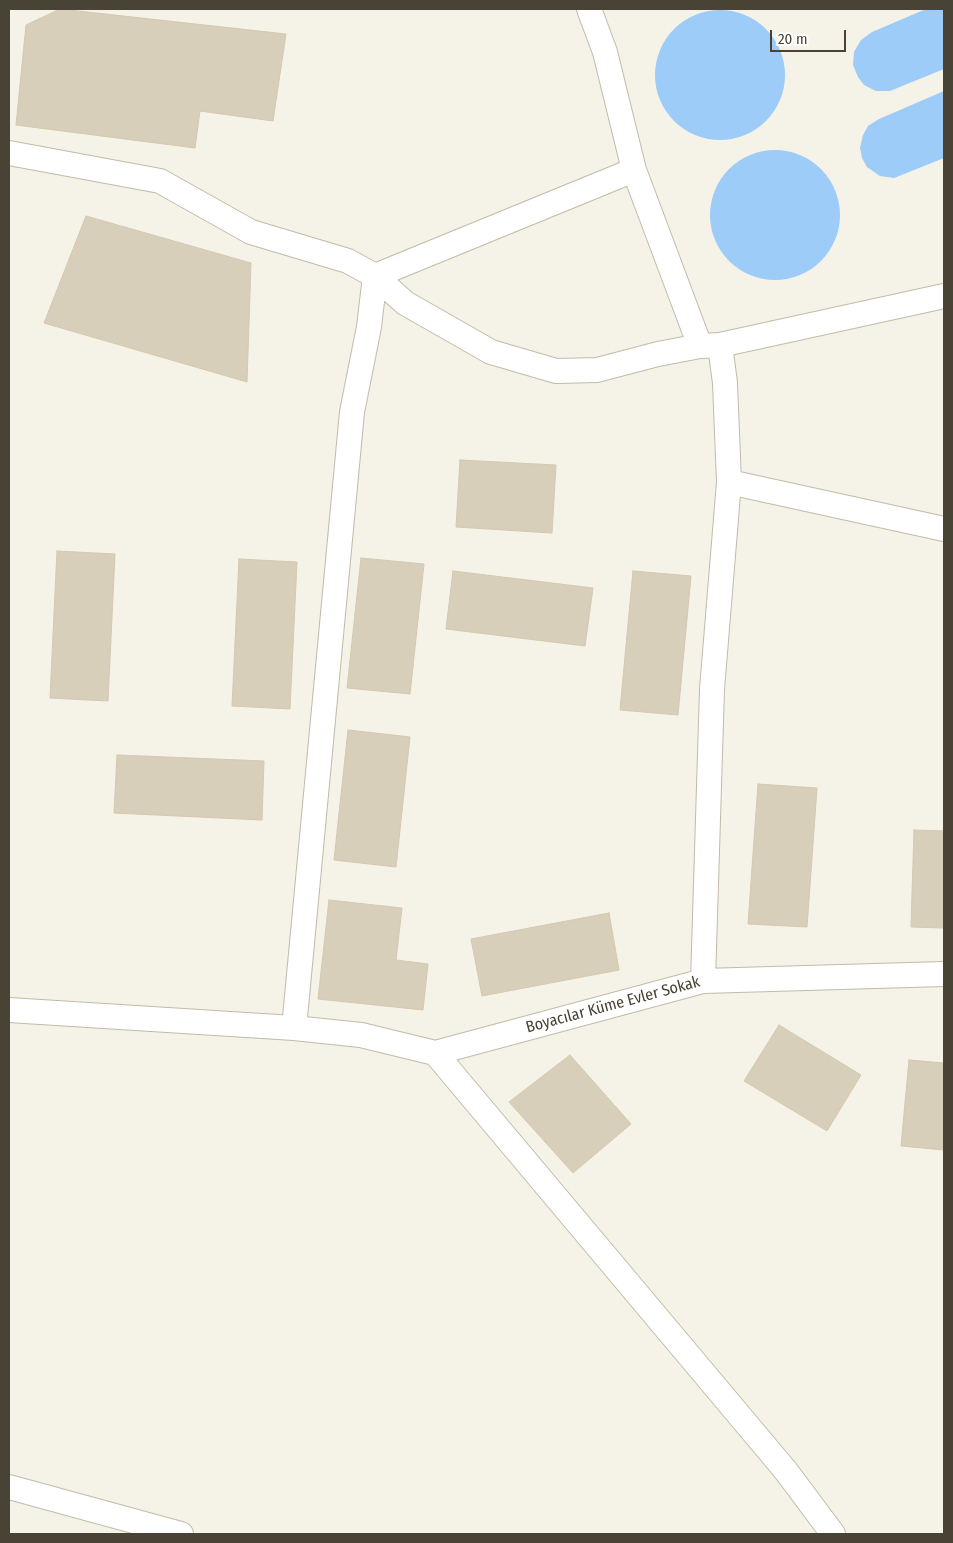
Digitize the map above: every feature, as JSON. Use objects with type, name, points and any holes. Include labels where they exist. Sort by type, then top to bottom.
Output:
[{"type":"street","points":[[589,9],[605,52],[634,170],[725,383],[729,482],[712,689],[703,981]]},
{"type":"street","points":[[9,153],[160,181],[251,232],[348,261],[375,276],[405,303],[491,352],[556,371],[597,370],[658,354],[710,345],[944,296]]},
{"type":"street","points":[[375,276],[634,170]]},
{"type":"street","points":[[294,1028],[352,412],[369,326],[375,276]]},
{"type":"street","points":[[729,482],[944,529]]},
{"type":"street","name":"Boyacılar Küme Evler Sokak","points":[[435,1053],[703,981],[944,974]]},
{"type":"street","points":[[9,1010],[294,1028],[361,1035],[435,1053],[786,1471],[833,1534]]},
{"type":"street","points":[[9,1487],[181,1534]]},
{"type":"water","points":[[926,9],[944,9],[944,69],[890,91],[876,91],[864,85],[853,65],[854,52],[861,40],[872,32]]},
{"type":"water","points":[[720,10],[745,15],[766,29],[780,50],[785,75],[780,100],[766,121],[745,135],[720,140],[695,135],[674,121],[660,100],[655,75],[660,50],[674,29],[695,15]]},
{"type":"water","points":[[944,91],[944,158],[894,178],[880,176],[867,167],[862,158],[860,148],[863,135],[868,126],[879,119]]},
{"type":"water","points":[[775,150],[800,155],[821,169],[835,190],[840,215],[835,240],[821,261],[800,275],[775,280],[750,275],[729,261],[715,240],[710,215],[715,190],[729,169],[750,155]]},
{"type":"building","points":[[60,9],[286,34],[273,121],[200,111],[195,148],[16,125],[26,25]]},
{"type":"building","points":[[86,216],[251,263],[247,382],[44,323]]},
{"type":"building","points":[[460,460],[556,465],[552,533],[456,527]]},
{"type":"building","points":[[57,551],[115,554],[108,701],[50,698]]},
{"type":"building","points":[[361,558],[424,564],[410,694],[347,688]]},
{"type":"building","points":[[239,559],[297,562],[290,709],[232,706]]},
{"type":"building","points":[[453,571],[593,588],[585,646],[446,629]]},
{"type":"building","points":[[633,571],[691,576],[678,715],[620,710]]},
{"type":"building","points":[[348,730],[410,737],[396,867],[334,860]]},
{"type":"building","points":[[117,755],[264,761],[262,820],[114,813]]},
{"type":"building","points":[[758,784],[817,788],[807,927],[748,924]]},
{"type":"building","points":[[914,830],[944,831],[944,928],[911,927]]},
{"type":"building","points":[[329,900],[402,908],[396,960],[428,964],[423,1010],[318,999]]},
{"type":"building","points":[[609,913],[619,970],[482,996],[471,939]]},
{"type":"building","points":[[779,1025],[861,1075],[827,1131],[744,1081]]},
{"type":"building","points":[[570,1055],[631,1124],[573,1173],[509,1102]]},
{"type":"building","points":[[909,1060],[944,1063],[944,1150],[901,1146]]}]
